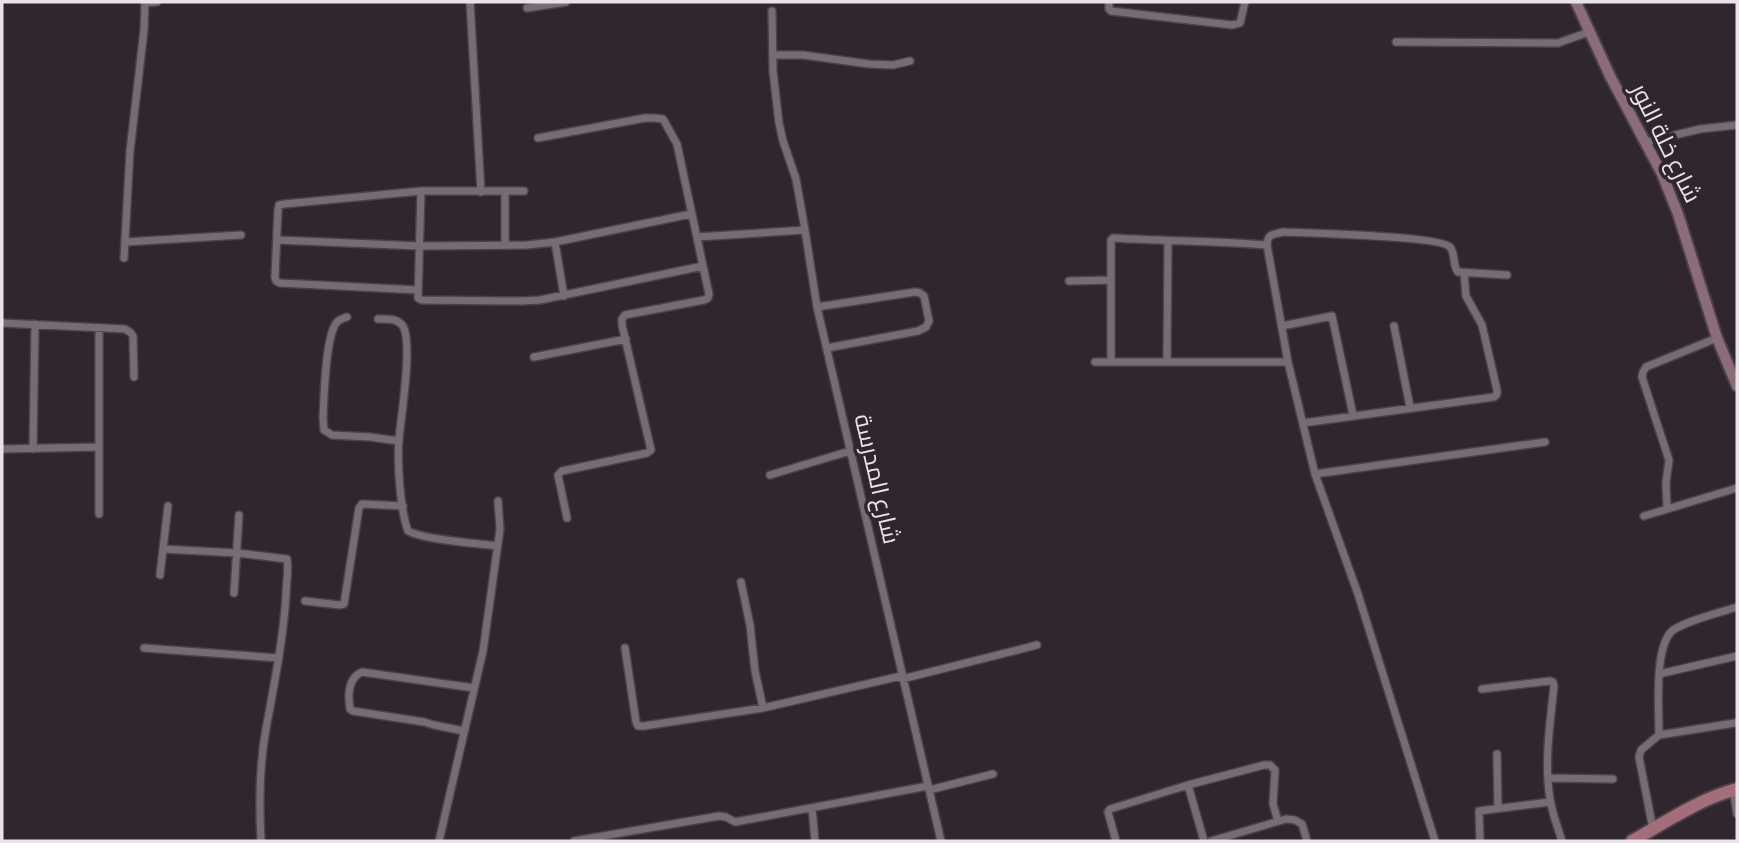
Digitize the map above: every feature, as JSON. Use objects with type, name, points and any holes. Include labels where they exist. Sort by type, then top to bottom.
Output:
[{"type":"main road","points":[[1632,841],[1685,811],[1735,789]]},
{"type":"street","points":[[124,258],[130,151],[145,2],[157,2]]},
{"type":"street","points":[[470,2],[481,192]]},
{"type":"street","points":[[527,8],[566,2]]},
{"type":"street","points":[[1109,2],[1111,10],[1232,25],[1240,23],[1245,2]]},
{"type":"street","name":"شارع خلة النور","points":[[1576,2],[1610,76],[1662,174],[1678,214],[1717,338],[1737,386]]},
{"type":"street","name":"شارع المدرسة","points":[[772,11],[779,123],[796,178],[817,307],[941,841]]},
{"type":"street","points":[[1396,42],[1558,43],[1589,32]]},
{"type":"street","points":[[774,55],[803,55],[893,65],[910,61]]},
{"type":"street","points":[[538,138],[645,118],[663,119],[677,144],[709,294],[708,298],[625,315],[622,319],[651,450],[562,471],[558,475],[558,482],[567,518]]},
{"type":"street","points":[[1646,142],[1700,129],[1737,125]]},
{"type":"street","points":[[421,191],[418,298],[521,301],[564,296],[703,266]]},
{"type":"street","points":[[418,290],[276,281],[279,205],[421,191],[524,191]]},
{"type":"street","points":[[505,191],[505,246]]},
{"type":"street","points":[[277,240],[420,246],[505,246],[555,242],[691,214]]},
{"type":"street","points":[[697,237],[804,230]]},
{"type":"street","points":[[1435,841],[1358,594],[1315,474],[1288,362],[1267,245],[1268,237],[1283,232],[1424,240],[1448,245],[1452,249],[1454,268],[1458,272],[1507,275]]},
{"type":"street","points":[[125,242],[241,235]]},
{"type":"street","points":[[1111,362],[1113,238],[1267,245]]},
{"type":"street","points":[[555,242],[564,296]]},
{"type":"street","points":[[1167,362],[1168,242]]},
{"type":"street","points":[[1303,422],[1494,397],[1497,394],[1482,325],[1466,296],[1464,273]]},
{"type":"street","points":[[1069,281],[1111,280]]},
{"type":"street","points":[[817,307],[915,292],[924,296],[929,321],[926,327],[918,331],[827,348]]},
{"type":"street","points":[[1282,326],[1332,316],[1353,415]]},
{"type":"street","points":[[347,317],[335,325],[329,344],[324,430],[332,435],[399,441]]},
{"type":"street","points":[[379,319],[396,320],[402,325],[407,339],[399,466],[408,531],[497,546]]},
{"type":"street","points":[[2,323],[125,329],[133,336],[134,377]]},
{"type":"street","points":[[33,449],[35,324]]},
{"type":"street","points":[[1394,326],[1410,407]]},
{"type":"street","points":[[99,328],[99,514]]},
{"type":"street","points":[[1667,509],[1669,460],[1642,377],[1643,372],[1646,367],[1717,338]]},
{"type":"street","points":[[534,357],[626,339]]},
{"type":"street","points":[[1095,362],[1288,362]]},
{"type":"street","points":[[1315,474],[1545,442]]},
{"type":"street","points":[[2,449],[98,447]]},
{"type":"street","points":[[770,475],[850,451]]},
{"type":"street","points":[[1643,516],[1737,488]]},
{"type":"street","points":[[439,841],[483,651],[499,529],[498,501]]},
{"type":"street","points":[[305,601],[344,604],[359,508],[362,504],[403,506]]},
{"type":"street","points":[[160,575],[167,506]]},
{"type":"street","points":[[233,593],[239,515]]},
{"type":"street","points":[[163,549],[287,559],[284,618],[261,769],[261,841]]},
{"type":"street","points":[[741,582],[763,708]]},
{"type":"street","points":[[1659,735],[1659,674],[1662,648],[1670,632],[1737,607]]},
{"type":"street","points":[[625,648],[638,726],[763,708],[1037,645]]},
{"type":"street","points":[[144,648],[279,658]]},
{"type":"street","points":[[1659,674],[1737,656]]},
{"type":"street","points":[[464,731],[354,711],[349,704],[352,679],[362,672],[474,688]]},
{"type":"street","points":[[1482,689],[1553,682],[1555,686],[1547,749],[1550,802],[1562,841]]},
{"type":"street","points":[[1654,829],[1639,757],[1641,750],[1659,735],[1735,723]]},
{"type":"street","points":[[1497,754],[1498,808]]},
{"type":"street","points":[[1115,841],[1108,810],[1264,765],[1270,765],[1275,770],[1273,804],[1278,821]]},
{"type":"street","points":[[574,841],[719,816],[735,822],[993,774]]},
{"type":"street","points":[[1549,778],[1613,779]]},
{"type":"street","points":[[1188,785],[1204,841]]},
{"type":"street","points":[[1735,789],[1737,814]]},
{"type":"street","points":[[1480,841],[1479,811],[1550,802]]},
{"type":"street","points":[[812,808],[815,841]]},
{"type":"street","points":[[1211,841],[1286,819],[1302,824],[1307,841]]}]
